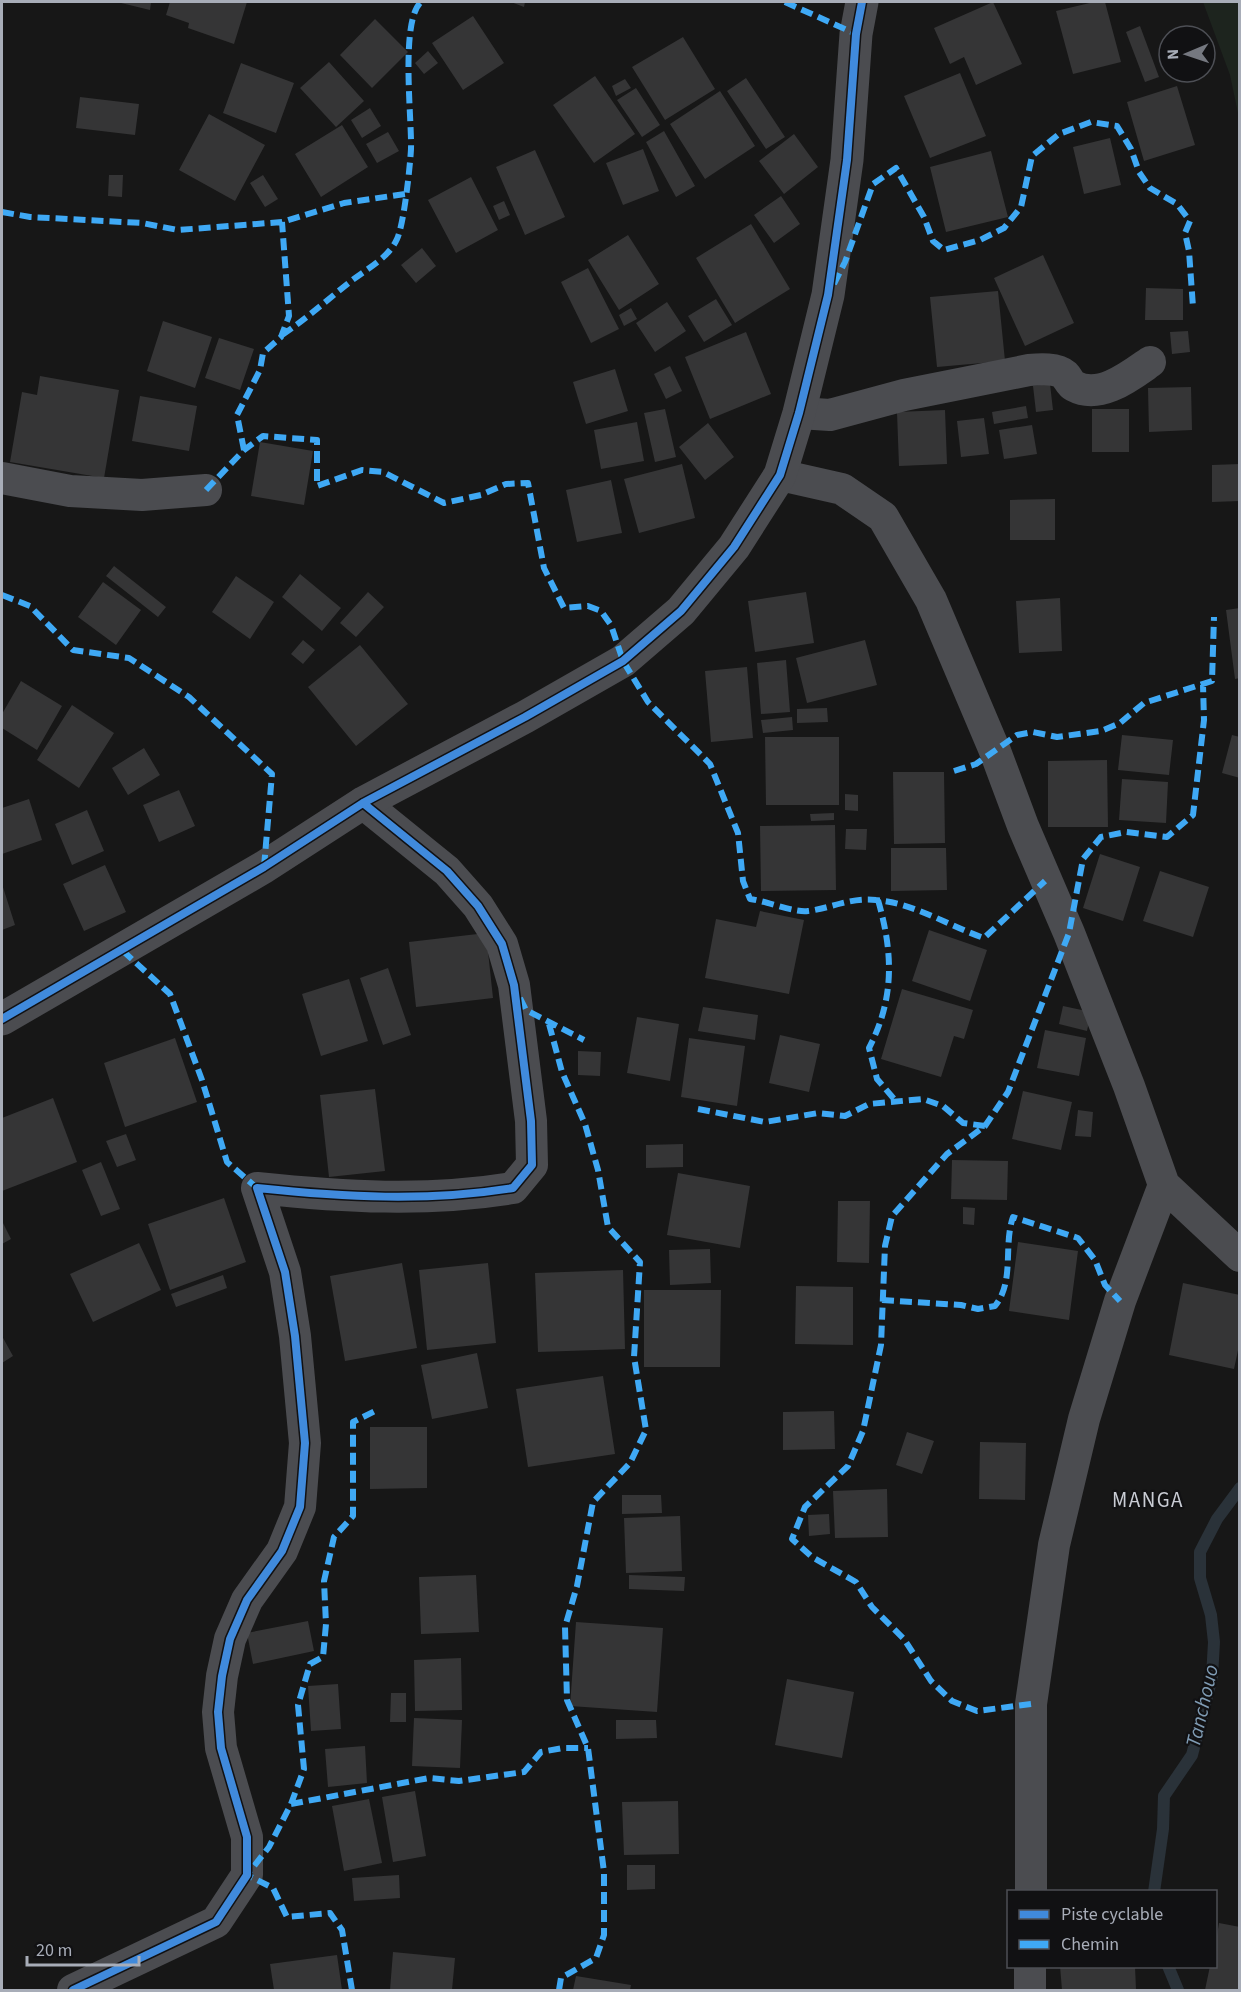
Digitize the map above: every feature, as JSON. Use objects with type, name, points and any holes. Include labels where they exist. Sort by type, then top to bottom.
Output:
[{"type":"street","points":[[2,1019],[264,867],[363,803],[525,717],[622,661],[681,611],[735,547],[780,475],[799,413],[828,295],[847,160],[856,34],[862,2]]},
{"type":"street","points":[[799,413],[830,415],[914,393],[1029,370],[1046,369],[1064,374],[1074,386],[1095,391],[1121,382],[1150,362]]},
{"type":"street","points":[[780,475],[842,489],[883,517],[932,600],[1069,933],[1090,993],[1129,1086],[1164,1185],[1239,1256]]},
{"type":"street","points":[[2,478],[70,491],[118,494],[142,495],[206,490]]},
{"type":"street","points":[[73,1990],[216,1922],[247,1875],[247,1837],[221,1748],[218,1712],[222,1676],[230,1639],[247,1600],[282,1551],[300,1507],[305,1443],[285,1272],[257,1188],[328,1196],[429,1198],[469,1195],[513,1188],[532,1165],[531,1121],[513,985],[502,944],[478,906],[447,871],[363,803]]},
{"type":"street","points":[[1031,1890],[1031,1704],[1054,1545],[1094,1387],[1120,1301],[1164,1185]]},
{"type":"street","points":[[1030,1968],[1030,1990]]},
{"type":"shaded area","points":[[1203,2],[1239,2],[1239,118],[1230,75],[1217,40],[1217,24],[1211,24]]},
{"type":"building","points":[[117,2],[151,2],[150,10]]},
{"type":"building","points":[[170,2],[247,2],[234,44],[188,28],[189,23],[166,15]]},
{"type":"building","points":[[511,2],[525,2],[524,7]]},
{"type":"building","points":[[993,2],[1022,64],[976,85],[964,57],[950,64],[934,28]]},
{"type":"building","points":[[1094,2],[1105,2],[1121,62],[1073,74],[1056,11]]},
{"type":"building","points":[[473,16],[504,63],[463,90],[432,43]]},
{"type":"building","points":[[375,19],[408,52],[372,88],[340,55]]},
{"type":"building","points":[[1140,26],[1157,72],[1157,78],[1145,82],[1126,32]]},
{"type":"building","points":[[683,37],[715,89],[665,120],[632,67]]},
{"type":"building","points":[[428,51],[438,63],[424,74],[415,63]]},
{"type":"building","points":[[329,62],[364,101],[336,127],[300,88]]},
{"type":"building","points":[[241,63],[294,83],[276,133],[223,113]]},
{"type":"building","points":[[960,73],[986,136],[930,158],[904,96]]},
{"type":"building","points":[[595,76],[635,134],[594,163],[553,105]]},
{"type":"building","points":[[746,78],[785,137],[766,149],[727,91]]},
{"type":"building","points":[[625,79],[631,88],[616,96],[612,86]]},
{"type":"building","points":[[1177,86],[1195,145],[1144,161],[1127,102]]},
{"type":"building","points":[[636,88],[660,125],[642,137],[617,100]]},
{"type":"building","points":[[720,91],[755,146],[705,179],[670,124]]},
{"type":"building","points":[[80,97],[139,104],[135,135],[76,128]]},
{"type":"building","points":[[370,108],[381,126],[362,138],[351,120]]},
{"type":"building","points":[[209,114],[265,145],[235,201],[179,170]]},
{"type":"building","points":[[342,125],[368,167],[321,197],[295,154]]},
{"type":"building","points":[[664,131],[695,186],[676,197],[646,142]]},
{"type":"building","points":[[388,132],[399,151],[377,163],[366,144]]},
{"type":"building","points":[[794,134],[818,167],[784,194],[759,161]]},
{"type":"building","points":[[1110,138],[1121,185],[1084,194],[1073,147]]},
{"type":"building","points":[[643,149],[659,191],[623,205],[606,163]]},
{"type":"building","points":[[535,150],[565,217],[525,235],[496,167]]},
{"type":"building","points":[[991,151],[1008,217],[946,232],[930,167]]},
{"type":"building","points":[[109,175],[123,175],[122,197],[108,196]]},
{"type":"building","points":[[263,175],[278,199],[265,207],[250,183]]},
{"type":"building","points":[[471,177],[498,230],[456,253],[428,200]]},
{"type":"building","points":[[781,196],[800,224],[774,243],[754,215]]},
{"type":"building","points":[[504,201],[510,215],[499,220],[493,206]]},
{"type":"building","points":[[751,224],[790,289],[735,323],[696,258]]},
{"type":"building","points":[[628,235],[659,284],[619,310],[588,260]]},
{"type":"building","points":[[422,248],[436,266],[416,283],[401,265]]},
{"type":"building","points":[[1043,255],[1074,323],[1025,346],[994,278]]},
{"type":"building","points":[[588,268],[619,329],[591,343],[561,282]]},
{"type":"building","points":[[1146,288],[1183,289],[1183,320],[1145,320]]},
{"type":"building","points":[[998,291],[1005,361],[937,367],[930,297]]},
{"type":"building","points":[[716,299],[732,325],[704,342],[688,316]]},
{"type":"building","points":[[667,302],[686,331],[655,352],[636,323]]},
{"type":"building","points":[[631,308],[637,319],[624,326],[619,315]]},
{"type":"building","points":[[163,321],[212,337],[195,388],[147,371]]},
{"type":"building","points":[[1188,331],[1190,352],[1172,354],[1170,332]]},
{"type":"building","points":[[746,332],[771,394],[710,419],[685,357]]},
{"type":"building","points":[[219,338],[254,349],[240,390],[205,378]]},
{"type":"building","points":[[670,366],[682,391],[666,399],[654,374]]},
{"type":"building","points":[[615,369],[628,411],[586,424],[573,382]]},
{"type":"building","points":[[40,376],[119,390],[104,478],[10,462],[22,392],[37,395]]},
{"type":"building","points":[[1050,384],[1053,410],[1036,412],[1033,386]]},
{"type":"building","points":[[1191,387],[1192,430],[1149,432],[1148,388]]},
{"type":"building","points":[[140,396],[197,406],[189,451],[132,441]]},
{"type":"building","points":[[1026,406],[1028,418],[994,424],[992,412]]},
{"type":"building","points":[[665,409],[676,457],[655,462],[644,413]]},
{"type":"building","points":[[1092,409],[1129,409],[1129,452],[1092,452]]},
{"type":"building","points":[[945,410],[947,464],[899,466],[897,412]]},
{"type":"building","points":[[984,418],[989,454],[961,457],[957,421]]},
{"type":"building","points":[[637,422],[644,461],[601,469],[594,430]]},
{"type":"building","points":[[708,423],[734,457],[705,480],[679,447]]},
{"type":"building","points":[[1032,425],[1037,454],[1004,459],[999,430]]},
{"type":"building","points":[[260,442],[313,451],[304,505],[251,496]]},
{"type":"building","points":[[682,464],[695,518],[639,533],[624,479]]},
{"type":"building","points":[[1240,464],[1240,501],[1212,502],[1212,465]]},
{"type":"building","points":[[611,480],[622,533],[577,542],[566,490]]},
{"type":"building","points":[[1055,499],[1055,540],[1010,540],[1010,500]]},
{"type":"building","points":[[114,566],[166,607],[158,617],[106,576]]},
{"type":"building","points":[[300,574],[341,608],[322,631],[282,597]]},
{"type":"building","points":[[236,576],[274,602],[250,639],[212,612]]},
{"type":"building","points":[[103,582],[141,610],[116,645],[78,617]]},
{"type":"building","points":[[368,592],[384,607],[356,637],[340,623]]},
{"type":"building","points":[[806,592],[814,643],[755,652],[748,601]]},
{"type":"building","points":[[1060,598],[1062,651],[1019,653],[1016,601]]},
{"type":"building","points":[[1240,608],[1240,678],[1235,679],[1226,610]]},
{"type":"building","points":[[303,640],[315,650],[303,664],[291,654]]},
{"type":"building","points":[[865,640],[877,685],[807,703],[796,658]]},
{"type":"building","points":[[360,645],[408,704],[356,746],[308,687]]},
{"type":"building","points":[[786,660],[790,712],[761,714],[757,663]]},
{"type":"building","points":[[747,667],[753,738],[711,742],[705,671]]},
{"type":"building","points":[[21,681],[62,706],[37,750],[2,728],[2,714]]},
{"type":"building","points":[[72,705],[114,733],[79,788],[37,760]]},
{"type":"building","points":[[827,708],[828,722],[797,723],[797,709]]},
{"type":"building","points":[[792,717],[793,730],[763,733],[761,720]]},
{"type":"building","points":[[1122,735],[1173,740],[1169,775],[1118,770]]},
{"type":"building","points":[[1232,735],[1240,737],[1240,778],[1222,773]]},
{"type":"building","points":[[765,737],[839,737],[839,805],[766,805]]},
{"type":"building","points":[[144,748],[160,775],[128,795],[112,768]]},
{"type":"building","points":[[1107,760],[1108,827],[1048,827],[1048,761]]},
{"type":"building","points":[[893,772],[944,772],[945,843],[894,844]]},
{"type":"building","points":[[1122,779],[1168,782],[1166,823],[1119,820]]},
{"type":"building","points":[[179,790],[195,826],[159,842],[143,805]]},
{"type":"building","points":[[845,794],[858,795],[858,811],[845,810]]},
{"type":"building","points":[[29,799],[42,840],[2,854],[2,808]]},
{"type":"building","points":[[87,810],[104,851],[72,865],[55,824]]},
{"type":"building","points":[[834,813],[834,820],[811,821],[810,814]]},
{"type":"building","points":[[835,825],[836,890],[761,891],[760,826]]},
{"type":"building","points":[[846,829],[867,829],[866,850],[845,849]]},
{"type":"building","points":[[891,848],[946,848],[947,890],[891,891]]},
{"type":"building","points":[[1100,854],[1140,867],[1123,921],[1083,908]]},
{"type":"building","points":[[105,865],[126,912],[84,931],[63,884]]},
{"type":"building","points":[[1160,871],[1209,887],[1193,937],[1143,921]]},
{"type":"building","points":[[2,884],[15,925],[2,930]]},
{"type":"building","points":[[760,911],[804,920],[789,994],[705,978],[716,919],[756,927]]},
{"type":"building","points":[[929,930],[987,950],[970,1001],[912,981]]},
{"type":"building","points":[[486,933],[493,998],[416,1007],[409,942]]},
{"type":"building","points":[[388,968],[411,1035],[383,1045],[360,978]]},
{"type":"building","points":[[349,979],[368,1041],[321,1056],[302,994]]},
{"type":"building","points":[[902,989],[973,1010],[964,1039],[954,1036],[941,1077],[881,1059]]},
{"type":"building","points":[[1063,1006],[1091,1012],[1087,1031],[1059,1024]]},
{"type":"building","points":[[703,1007],[758,1015],[755,1040],[698,1031]]},
{"type":"building","points":[[637,1017],[679,1024],[670,1081],[627,1073]]},
{"type":"building","points":[[1045,1030],[1086,1038],[1079,1076],[1037,1068]]},
{"type":"building","points":[[780,1035],[820,1044],[809,1092],[769,1083]]},
{"type":"building","points":[[175,1038],[197,1102],[125,1127],[104,1063]]},
{"type":"building","points":[[689,1038],[745,1046],[737,1106],[681,1097]]},
{"type":"building","points":[[578,1051],[601,1052],[600,1076],[578,1075]]},
{"type":"building","points":[[375,1089],[385,1171],[329,1177],[320,1095]]},
{"type":"building","points":[[1023,1091],[1072,1102],[1061,1150],[1012,1139]]},
{"type":"building","points":[[53,1098],[77,1162],[2,1191],[2,1118]]},
{"type":"building","points":[[1078,1110],[1093,1112],[1091,1137],[1075,1136]]},
{"type":"building","points":[[126,1134],[136,1160],[117,1167],[106,1141]]},
{"type":"building","points":[[683,1144],[683,1167],[646,1168],[646,1145]]},
{"type":"building","points":[[952,1160],[1008,1161],[1007,1200],[951,1199]]},
{"type":"building","points":[[101,1162],[120,1209],[101,1216],[82,1170]]},
{"type":"building","points":[[678,1173],[750,1186],[740,1248],[667,1235]]},
{"type":"building","points":[[224,1198],[246,1262],[170,1290],[148,1224]]},
{"type":"building","points":[[838,1201],[870,1201],[869,1263],[837,1262]]},
{"type":"building","points":[[963,1207],[975,1208],[974,1225],[963,1224]]},
{"type":"building","points":[[2,1221],[11,1239],[2,1244]]},
{"type":"building","points":[[1018,1242],[1078,1251],[1069,1320],[1009,1311]]},
{"type":"building","points":[[139,1243],[161,1290],[93,1322],[70,1274]]},
{"type":"building","points":[[710,1249],[711,1283],[670,1285],[669,1250]]},
{"type":"building","points":[[402,1263],[417,1348],[345,1361],[330,1276]]},
{"type":"building","points":[[488,1263],[496,1343],[427,1350],[419,1270]]},
{"type":"building","points":[[623,1270],[625,1349],[538,1352],[535,1273]]},
{"type":"building","points":[[223,1275],[227,1288],[176,1307],[171,1294]]},
{"type":"building","points":[[1183,1283],[1240,1295],[1240,1341],[1234,1369],[1169,1355]]},
{"type":"building","points":[[796,1286],[853,1287],[853,1345],[795,1344]]},
{"type":"building","points":[[644,1290],[721,1290],[720,1367],[644,1367]]},
{"type":"building","points":[[2,1336],[13,1356],[2,1363]]},
{"type":"building","points":[[477,1353],[488,1408],[432,1419],[421,1365]]},
{"type":"building","points":[[603,1376],[615,1454],[528,1467],[516,1389]]},
{"type":"building","points":[[834,1411],[835,1449],[783,1450],[783,1412]]},
{"type":"building","points":[[370,1427],[427,1427],[427,1488],[370,1489]]},
{"type":"building","points":[[907,1432],[934,1441],[922,1474],[896,1465]]},
{"type":"building","points":[[980,1442],[1026,1443],[1025,1500],[979,1499]]},
{"type":"building","points":[[887,1489],[888,1537],[835,1538],[833,1491]]},
{"type":"building","points":[[622,1495],[661,1495],[662,1513],[622,1514]]},
{"type":"building","points":[[829,1514],[830,1534],[809,1536],[808,1515]]},
{"type":"building","points":[[680,1516],[682,1571],[626,1573],[624,1518]]},
{"type":"building","points":[[476,1575],[479,1632],[421,1634],[419,1577]]},
{"type":"building","points":[[629,1575],[685,1577],[684,1591],[629,1589]]},
{"type":"building","points":[[308,1621],[314,1651],[253,1664],[247,1633]]},
{"type":"building","points":[[576,1622],[663,1628],[657,1712],[570,1706]]},
{"type":"building","points":[[461,1658],[462,1710],[415,1711],[414,1660]]},
{"type":"building","points":[[787,1679],[854,1692],[842,1758],[775,1745]]},
{"type":"building","points":[[338,1684],[341,1729],[311,1731],[308,1686]]},
{"type":"building","points":[[391,1693],[406,1693],[406,1722],[390,1722]]},
{"type":"building","points":[[414,1718],[462,1720],[460,1768],[412,1766]]},
{"type":"building","points":[[616,1720],[656,1720],[657,1738],[616,1739]]},
{"type":"building","points":[[365,1746],[367,1783],[328,1787],[325,1749]]},
{"type":"building","points":[[415,1791],[426,1856],[393,1862],[382,1797]]},
{"type":"building","points":[[369,1799],[382,1863],[344,1871],[332,1806]]},
{"type":"building","points":[[678,1801],[679,1854],[624,1855],[622,1802]]},
{"type":"building","points":[[627,1865],[655,1865],[655,1889],[627,1890]]},
{"type":"building","points":[[399,1875],[400,1898],[354,1901],[352,1878]]},
{"type":"building","points":[[1219,1923],[1240,1927],[1240,1990],[1205,1990],[1210,1968],[1217,1968]]},
{"type":"building","points":[[393,1952],[455,1958],[452,1990],[390,1990]]},
{"type":"building","points":[[337,1955],[342,1990],[274,1990],[270,1964]]},
{"type":"building","points":[[1060,1968],[1135,1968],[1136,1990],[1062,1990]]},
{"type":"building","points":[[576,1976],[631,1985],[630,1990],[573,1990]]},
{"type":"waterway","name":"Tanchouo","points":[[1154,1890],[1163,1829],[1164,1796],[1192,1755],[1212,1677],[1214,1642],[1211,1615],[1200,1578],[1200,1552],[1217,1519],[1240,1488]]},
{"type":"waterway","name":"Tanchouo","points":[[1169,1968],[1178,1990]]},
{"type":"marked path","points":[[282,335],[382,258],[393,246],[400,232],[411,149],[409,49],[415,13],[421,2]]},
{"type":"marked path","points":[[785,2],[856,34]]},
{"type":"marked path","points":[[834,284],[845,262],[873,184],[896,168],[924,217],[933,241],[944,250],[980,240],[1004,228],[1021,207],[1032,156],[1059,134],[1091,122],[1117,126],[1131,149],[1139,172],[1150,188],[1177,204],[1190,221],[1185,233],[1189,251],[1193,307]]},
{"type":"marked path","points":[[2,212],[30,217],[142,223],[178,230],[282,222],[344,203],[405,194]]},
{"type":"marked path","points":[[244,450],[237,415],[260,370],[263,353],[281,337],[289,316],[282,222]]},
{"type":"marked path","points":[[206,490],[244,450],[263,436],[317,440],[317,486],[362,470],[383,472],[444,503],[481,495],[506,484],[528,483],[544,568],[564,608],[588,606],[601,611],[611,625],[623,661],[648,702],[710,764],[738,833],[743,881],[750,899],[802,911],[867,899],[890,902],[918,910],[984,938],[1045,881]]},
{"type":"marked path","points":[[2,595],[30,606],[73,650],[129,658],[189,697],[272,774],[264,867]]},
{"type":"marked path","points":[[954,771],[976,764],[1017,735],[1033,732],[1057,737],[1101,731],[1120,723],[1144,703],[1212,681],[1214,617]]},
{"type":"marked path","points":[[1031,1704],[977,1711],[952,1701],[931,1681],[904,1639],[872,1607],[856,1582],[812,1557],[792,1539],[805,1507],[848,1466],[863,1431],[881,1345],[885,1246],[892,1216],[947,1154],[985,1126],[1008,1092],[1069,933],[1083,859],[1101,837],[1126,832],[1167,837],[1193,815],[1204,720],[1203,685]]},
{"type":"marked path","points":[[878,900],[887,938],[889,975],[883,1011],[869,1048],[877,1079],[895,1100]]},
{"type":"marked path","points":[[123,951],[170,994],[202,1080],[227,1162],[257,1188]]},
{"type":"marked path","points":[[520,998],[526,1010],[584,1040]]},
{"type":"marked path","points":[[549,1024],[562,1072],[585,1124],[598,1170],[608,1227],[640,1262],[634,1357],[646,1430],[630,1463],[593,1502],[577,1586],[565,1627],[567,1700],[588,1748],[604,1872],[604,1935],[596,1958],[561,1978],[559,1990]]},
{"type":"marked path","points":[[698,1109],[765,1122],[818,1113],[845,1116],[869,1104],[923,1099],[943,1106],[963,1123],[985,1126]]},
{"type":"marked path","points":[[882,1300],[961,1305],[978,1309],[995,1306],[1005,1286],[1013,1217],[1078,1238],[1095,1260],[1105,1285],[1120,1301]]},
{"type":"marked path","points":[[352,1990],[342,1930],[330,1913],[287,1917],[273,1888],[247,1875],[269,1847],[291,1804],[304,1769],[298,1705],[310,1664],[323,1657],[326,1624],[324,1581],[334,1537],[353,1516],[353,1422],[379,1409]]},
{"type":"marked path","points":[[291,1804],[429,1778],[459,1781],[524,1772],[541,1752],[563,1748],[588,1748]]},
{"type":"cycle path","points":[[2,1019],[264,867],[363,803],[525,717],[623,661],[681,611],[734,547],[780,475],[799,413],[828,295],[847,160],[856,34],[862,2]]},
{"type":"cycle path","points":[[73,1990],[216,1922],[247,1875],[247,1837],[221,1748],[218,1712],[222,1676],[230,1639],[247,1600],[282,1551],[300,1507],[305,1443],[295,1336],[285,1272],[257,1188],[353,1196],[449,1195],[513,1188],[532,1165],[531,1121],[514,985],[502,944],[478,906],[447,871],[363,803]]},
{"type":"district","name":"MANGA","points":[[1148,1500]]}]
